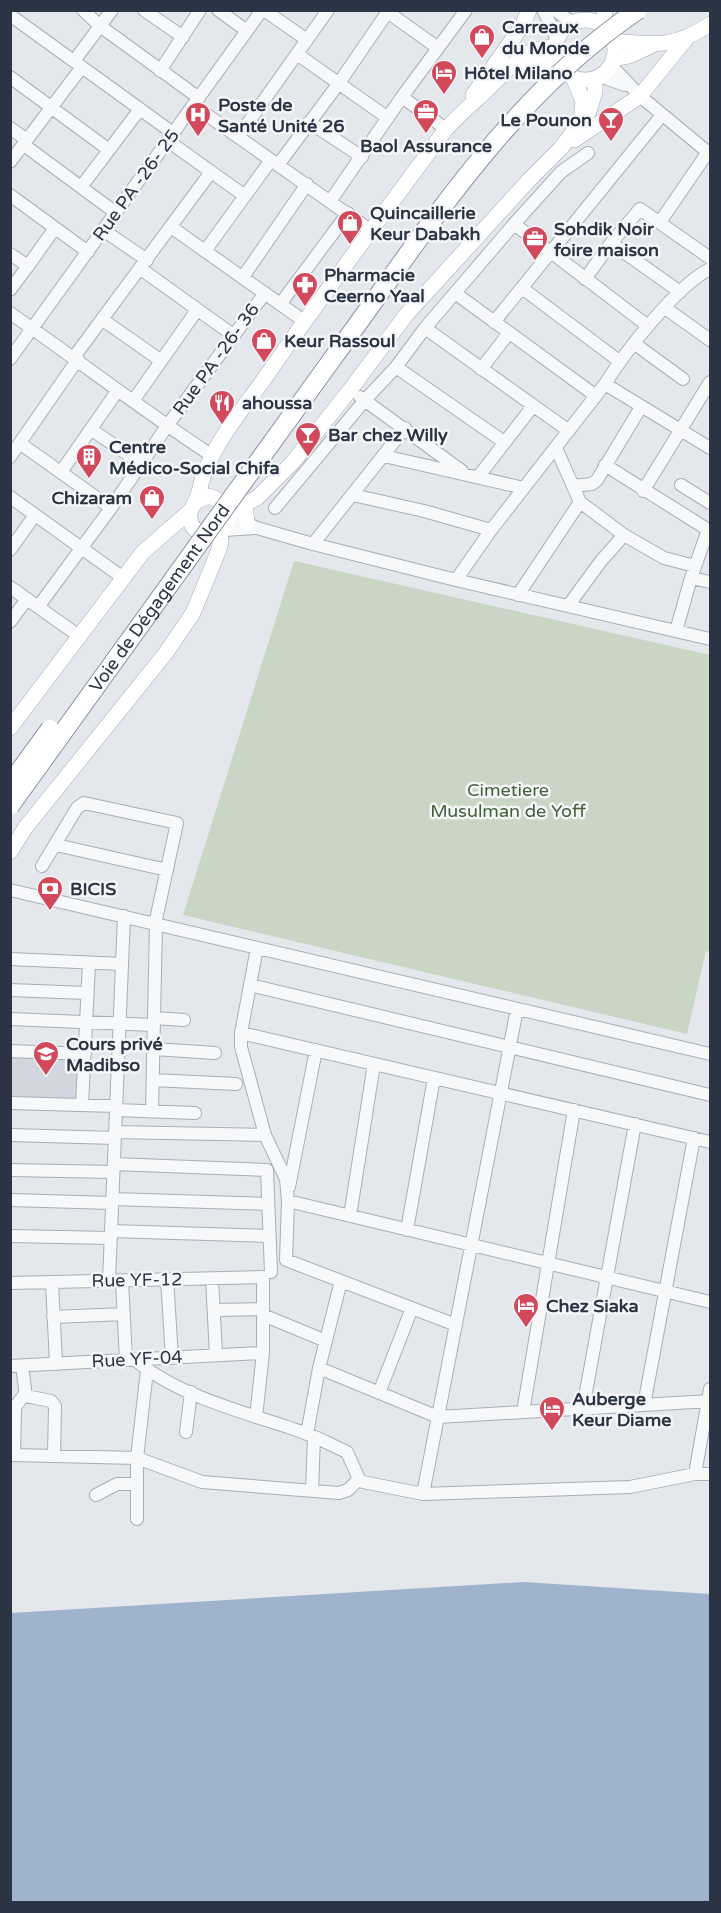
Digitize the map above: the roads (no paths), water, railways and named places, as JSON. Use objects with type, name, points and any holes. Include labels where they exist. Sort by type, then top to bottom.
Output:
[{"type":"highway","name":"Voie de Dégagement Nord","points":[[10,784],[469,156],[498,121],[557,62],[620,10]]},
{"type":"highway","name":"Voie de Dégagement Nord","points":[[10,806],[476,162],[530,102],[558,75],[638,10]]},
{"type":"main road","points":[[529,10],[522,26],[461,112],[370,230],[209,459],[193,513],[200,533],[251,501],[292,462],[406,315],[561,148],[593,102],[597,78],[612,62],[653,45],[697,36]]},
{"type":"main road","points":[[603,26],[605,10]]},
{"type":"main road","points":[[559,65],[556,44],[563,30],[583,18],[603,26],[614,41],[612,62]]},
{"type":"main road","points":[[561,148],[638,94],[711,24]]},
{"type":"main road","points":[[614,41],[653,45]]},
{"type":"main road","points":[[461,112],[524,55],[556,44]]},
{"type":"main road","points":[[515,63],[539,60],[559,65],[573,77],[585,80],[597,78]]},
{"type":"main road","points":[[573,77],[583,101],[579,125]]},
{"type":"main road","points":[[10,852],[25,828],[165,654],[193,613],[221,542],[221,518],[209,459]]},
{"type":"main road","points":[[12,724],[143,552],[163,534],[193,513],[204,497],[221,518]]},
{"type":"main road","points":[[251,501],[252,526]]},
{"type":"street","points":[[82,10],[238,136],[331,200],[370,230]]},
{"type":"street","points":[[10,162],[52,107],[112,10]]},
{"type":"street","points":[[144,10],[183,37]]},
{"type":"street","points":[[160,71],[200,10]]},
{"type":"street","points":[[218,10],[247,31]]},
{"type":"street","points":[[263,10],[307,40]]},
{"type":"street","name":"Rue PA -26- 25","points":[[10,359],[263,10]]},
{"type":"street","points":[[238,136],[328,10]]},
{"type":"street","points":[[331,200],[466,10]]},
{"type":"street","points":[[543,10],[551,25],[556,44]]},
{"type":"street","points":[[555,10],[583,18]]},
{"type":"street","points":[[206,251],[245,196],[309,122],[339,83],[389,12],[438,48]]},
{"type":"street","points":[[12,19],[140,109],[211,172],[245,196]]},
{"type":"street","points":[[297,54],[388,118]]},
{"type":"street","points":[[612,62],[638,94]]},
{"type":"street","points":[[597,78],[621,83],[638,94],[709,153],[660,222]]},
{"type":"street","points":[[13,84],[52,107],[109,150]]},
{"type":"street","points":[[402,97],[446,129]]},
{"type":"street","points":[[81,187],[140,109]]},
{"type":"street","points":[[494,322],[662,115]]},
{"type":"street","points":[[309,122],[362,157]]},
{"type":"street","points":[[10,128],[116,213]]},
{"type":"street","points":[[275,507],[365,400],[396,367],[425,328],[514,224],[561,172],[588,153]]},
{"type":"street","points":[[10,457],[21,444],[76,358],[211,172]]},
{"type":"street","points":[[243,277],[307,184]]},
{"type":"street","points":[[10,195],[88,252]]},
{"type":"street","points":[[585,279],[611,243],[640,210],[711,258]]},
{"type":"street","points":[[281,303],[348,213]]},
{"type":"street","points":[[514,224],[648,326]]},
{"type":"street","points":[[171,227],[304,321]]},
{"type":"street","points":[[10,290],[55,228]]},
{"type":"street","points":[[103,230],[197,310],[233,335]]},
{"type":"street","points":[[611,243],[680,292]]},
{"type":"street","points":[[10,254],[28,266]]},
{"type":"street","points":[[456,580],[491,530],[605,384],[619,361],[680,292],[708,274]]},
{"type":"street","points":[[522,288],[619,361]]},
{"type":"street","name":"Rue PA -26- 36","points":[[38,607],[111,508],[166,426],[265,293]]},
{"type":"street","points":[[455,293],[596,396]]},
{"type":"street","points":[[666,308],[711,340]]},
{"type":"street","points":[[133,401],[197,310]]},
{"type":"street","points":[[10,313],[76,358],[209,459]]},
{"type":"street","points":[[103,320],[160,360]]},
{"type":"street","points":[[425,328],[569,431]]},
{"type":"street","points":[[481,369],[509,333]]},
{"type":"street","points":[[635,344],[683,378]]},
{"type":"street","points":[[396,367],[504,442]]},
{"type":"street","points":[[644,491],[711,382]]},
{"type":"street","points":[[605,384],[710,446]]},
{"type":"street","points":[[61,472],[118,390]]},
{"type":"street","points":[[350,390],[472,475]]},
{"type":"street","points":[[472,475],[504,442],[533,406]]},
{"type":"street","points":[[573,486],[592,484],[597,480],[641,407]]},
{"type":"street","points":[[313,544],[405,428]]},
{"type":"street","points":[[92,430],[142,464]]},
{"type":"street","points":[[21,444],[111,508]]},
{"type":"street","points":[[556,448],[580,502],[624,535],[711,582]]},
{"type":"street","points":[[384,456],[524,488]]},
{"type":"street","points":[[605,465],[709,531],[693,572],[676,631]]},
{"type":"street","points":[[681,485],[711,503]]},
{"type":"street","points":[[353,495],[424,511],[491,530]]},
{"type":"street","points":[[10,497],[122,577]]},
{"type":"street","points":[[518,595],[580,502]]},
{"type":"street","points":[[10,550],[35,515]]},
{"type":"street","points":[[221,518],[456,580],[711,639]]},
{"type":"street","points":[[568,606],[601,561],[624,535]]},
{"type":"street","points":[[10,587],[79,636]]},
{"type":"street","points":[[10,622],[27,599]]},
{"type":"street","points":[[42,866],[77,808],[84,803],[177,823],[156,924],[152,1112]]},
{"type":"street","points":[[56,845],[167,870]]},
{"type":"street","points":[[11,889],[711,1054]]},
{"type":"street","points":[[124,916],[111,1234],[116,1281],[124,1314],[130,1360],[191,1392],[347,1452],[359,1479],[363,1482],[423,1494],[630,1487],[696,1474],[711,1474]]},
{"type":"street","points":[[257,948],[241,1033],[241,1047],[265,1135],[286,1179],[286,1260]]},
{"type":"street","points":[[10,959],[122,964]]},
{"type":"street","points":[[82,1105],[89,963]]},
{"type":"street","points":[[250,985],[711,1095]]},
{"type":"street","points":[[10,990],[87,993]]},
{"type":"street","points":[[423,1494],[517,1009]]},
{"type":"street","points":[[10,1019],[119,1024],[184,1020]]},
{"type":"street","points":[[241,1033],[711,1142]]},
{"type":"street","points":[[153,1049],[215,1053]]},
{"type":"street","points":[[287,1198],[316,1050]]},
{"type":"street","points":[[10,1051],[85,1054]]},
{"type":"street","points":[[350,1216],[374,1064]]},
{"type":"street","points":[[407,1230],[434,1078]]},
{"type":"street","points":[[153,1080],[236,1084]]},
{"type":"street","points":[[10,1103],[82,1105],[152,1112],[195,1113]]},
{"type":"street","points":[[523,1412],[574,1110]]},
{"type":"street","points":[[583,1408],[635,1124]]},
{"type":"street","points":[[10,1135],[265,1135]]},
{"type":"street","points":[[644,1405],[694,1138]]},
{"type":"street","points":[[10,1170],[114,1168],[267,1170],[270,1236],[263,1312],[263,1353],[256,1417]]},
{"type":"street","points":[[287,1198],[407,1230],[711,1302]]},
{"type":"street","points":[[10,1200],[268,1204]]},
{"type":"street","points":[[10,1236],[111,1234],[270,1236]]},
{"type":"street","points":[[267,1274],[286,1260]]},
{"type":"street","points":[[286,1260],[456,1324]]},
{"type":"street","name":"Rue YF-12","points":[[10,1283],[167,1280],[267,1274]]},
{"type":"street","points":[[212,1278],[216,1355]]},
{"type":"street","points":[[167,1280],[172,1358]]},
{"type":"street","points":[[312,1491],[310,1436],[319,1368],[341,1281]]},
{"type":"street","points":[[52,1282],[56,1364]]},
{"type":"street","points":[[379,1393],[412,1308]]},
{"type":"street","points":[[214,1310],[263,1312],[326,1341]]},
{"type":"street","points":[[53,1317],[124,1314]]},
{"type":"street","name":"Rue YF-04","points":[[16,1366],[263,1353]]},
{"type":"street","points":[[16,1366],[24,1394],[54,1404],[54,1456]]},
{"type":"street","points":[[319,1368],[438,1417],[644,1405],[710,1397],[696,1474]]},
{"type":"street","points":[[137,1519],[136,1458],[147,1370]]},
{"type":"street","points":[[186,1432],[191,1392]]},
{"type":"street","points":[[24,1394],[15,1407],[14,1455],[136,1458],[202,1482],[312,1491],[344,1492],[359,1479]]},
{"type":"street","points":[[96,1495],[117,1484],[137,1484]]},
{"type":"water","points":[[524,1582],[710,1594],[710,1902],[11,1902],[11,1613]]},
{"type":"place","name":"Carreaux du Monde","points":[[482,60]]},
{"type":"place","name":"Hôtel Milano","points":[[444,96]]},
{"type":"place","name":"Baol Assurance","points":[[426,135]]},
{"type":"place","name":"Poste de Santé Unité 26","points":[[198,138]]},
{"type":"place","name":"Le Pounon","points":[[611,143]]},
{"type":"place","name":"Quincaillerie Keur Dabakh","points":[[350,246]]},
{"type":"place","name":"Sohdik Noir foire maison","points":[[535,262]]},
{"type":"place","name":"Pharmacie Ceerno Yaal","points":[[305,308]]},
{"type":"place","name":"Keur Rassoul","points":[[264,364]]},
{"type":"place","name":"ahoussa","points":[[222,426]]},
{"type":"place","name":"Bar chez Willy","points":[[308,458]]},
{"type":"place","name":"Centre Médico-Social Chifa","points":[[89,480]]},
{"type":"place","name":"Chizaram","points":[[152,521]]},
{"type":"place","name":"BICIS","points":[[50,912]]},
{"type":"place","name":"Cours privé Madibso","points":[[46,1077]]},
{"type":"place","name":"Chez Siaka","points":[[526,1329]]},
{"type":"place","name":"Auberge Keur Diame","points":[[552,1432]]},
{"type":"park label","name":"Cimetiere Musulman de Yoff","points":[[508,800]]}]
